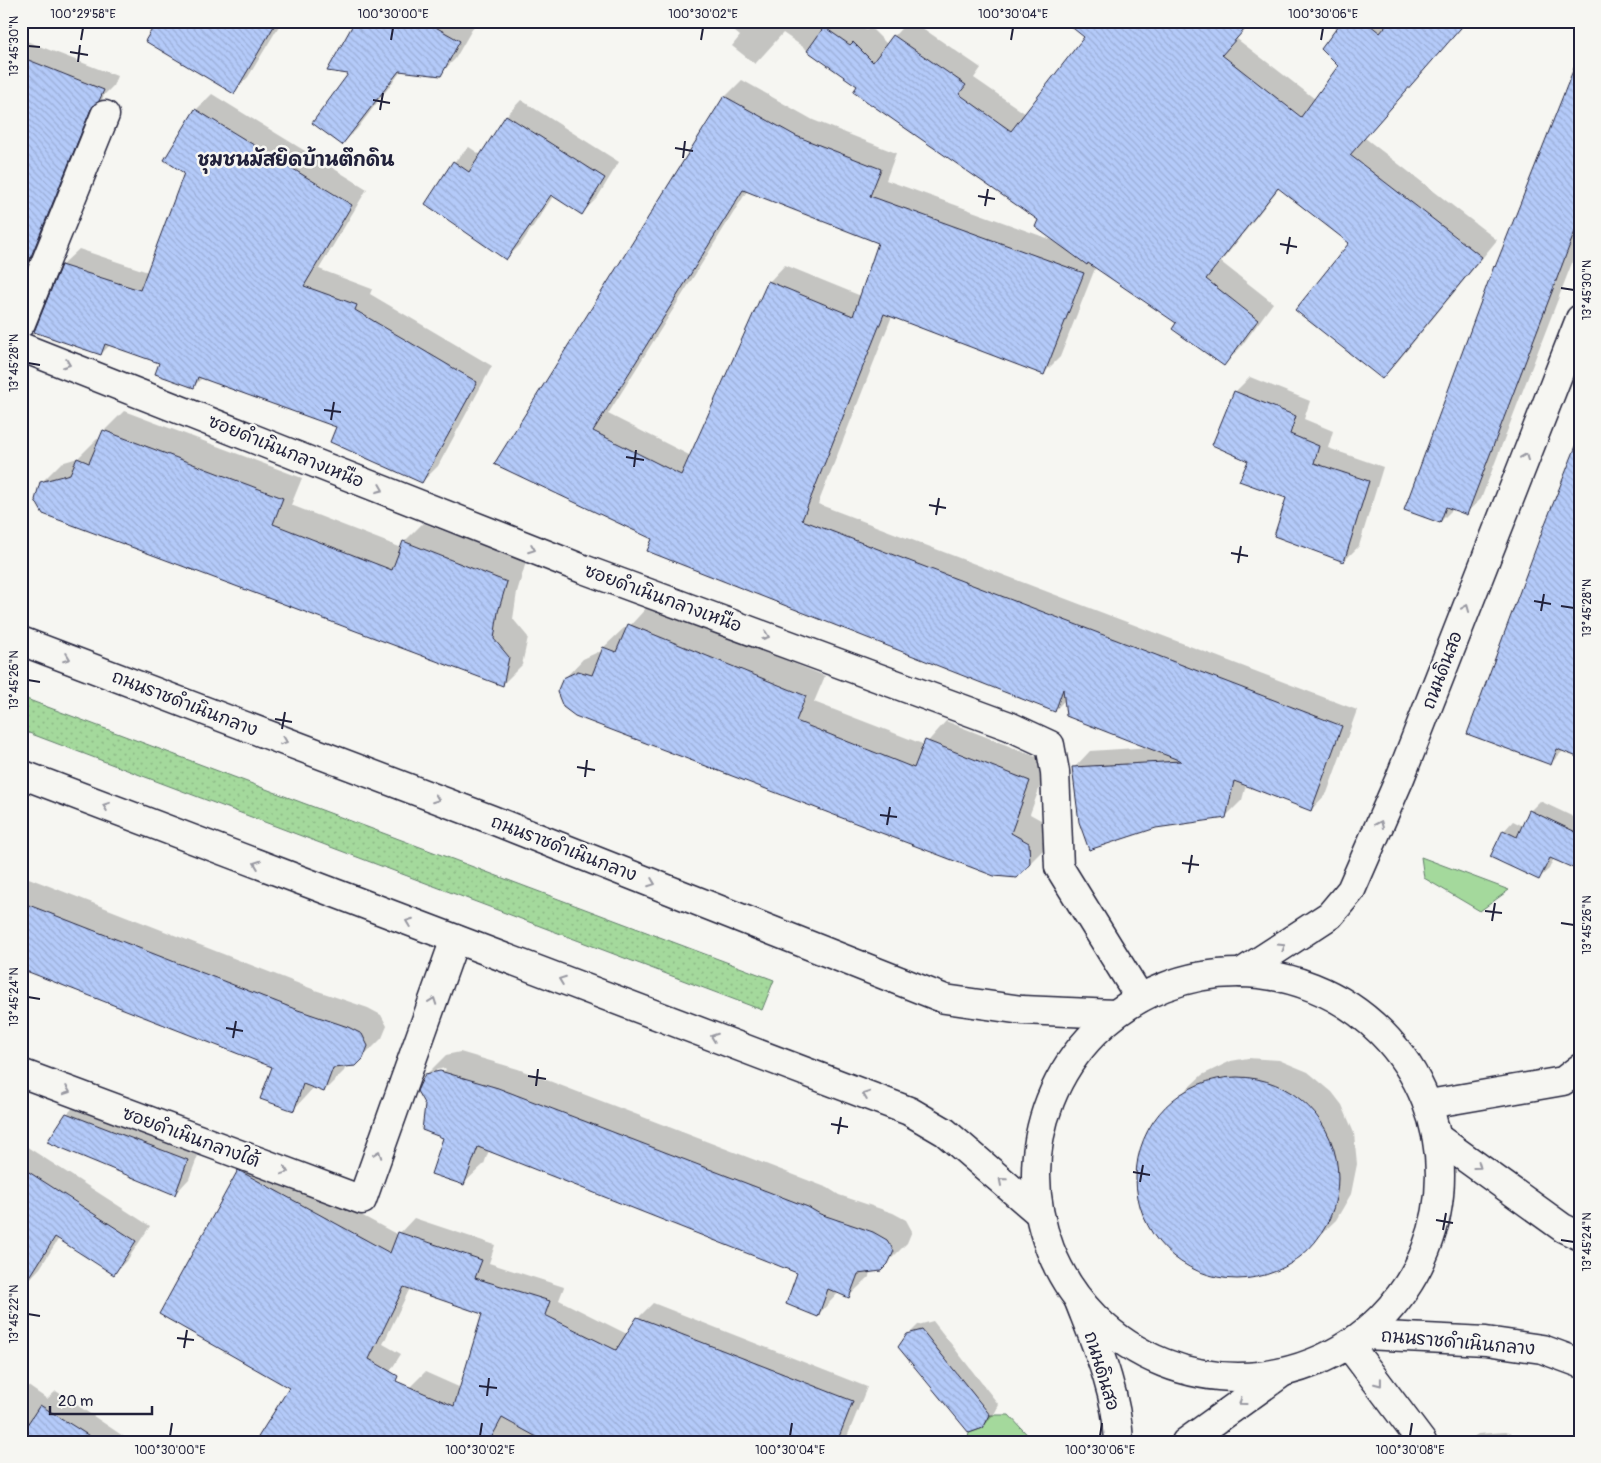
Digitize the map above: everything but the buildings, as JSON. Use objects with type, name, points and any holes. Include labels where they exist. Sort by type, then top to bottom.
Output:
[{"type":"main road","points":[[21,323],[105,115]]},
{"type":"main road","name":"ถนนดินสอ","points":[[1241,972],[1330,915],[1351,890],[1400,778],[1580,319]]},
{"type":"main road","name":"ซอยดำเนินกลางเหนือ","points":[[21,347],[583,569],[1009,726],[1050,745],[1055,772],[1059,867],[1140,998]]},
{"type":"main road","name":"ถนนราชดำเนินกลาง","points":[[21,641],[490,819],[945,999],[1022,1010],[1115,1014]]},
{"type":"main road","points":[[21,774],[908,1111],[945,1132],[1038,1213]]},
{"type":"main road","name":"ซอยดำเนินกลางใต้","points":[[21,1073],[362,1200],[455,939]]},
{"type":"main road","points":[[1241,972],[1307,985],[1367,1019],[1405,1060],[1429,1104],[1438,1138],[1440,1199],[1429,1237],[1406,1290],[1357,1340],[1317,1362],[1282,1373],[1212,1376],[1153,1359],[1113,1334],[1079,1302],[1053,1259],[1038,1213],[1035,1170],[1041,1124],[1064,1070],[1088,1038],[1115,1014],[1140,998],[1191,978],[1241,972]]},
{"type":"main road","points":[[1429,1104],[1563,1081],[1580,1068]]},
{"type":"main road","points":[[1438,1138],[1564,1228],[1580,1236]]},
{"type":"main road","name":"ถนนดินสอ","points":[[1079,1302],[1104,1366],[1118,1425],[1119,1442]]},
{"type":"main road","points":[[1357,1340],[1422,1442]]},
{"type":"main road","name":"ถนนราชดำเนินกลาง","points":[[1357,1340],[1486,1341],[1542,1348],[1580,1363]]},
{"type":"main road","points":[[1186,1442],[1282,1373]]},
{"type":"green space","points":[[21,697],[774,980],[762,1010],[21,730]]},
{"type":"green space","points":[[1421,857],[1509,890],[1480,911],[1424,878]]},
{"type":"green space","points":[[990,1415],[1009,1415],[1034,1442],[967,1442],[969,1433],[983,1428]]},
{"type":"district","name":"ชุมชนมัสยิดบ้านตึกดิน","points":[[296,159]]}]
